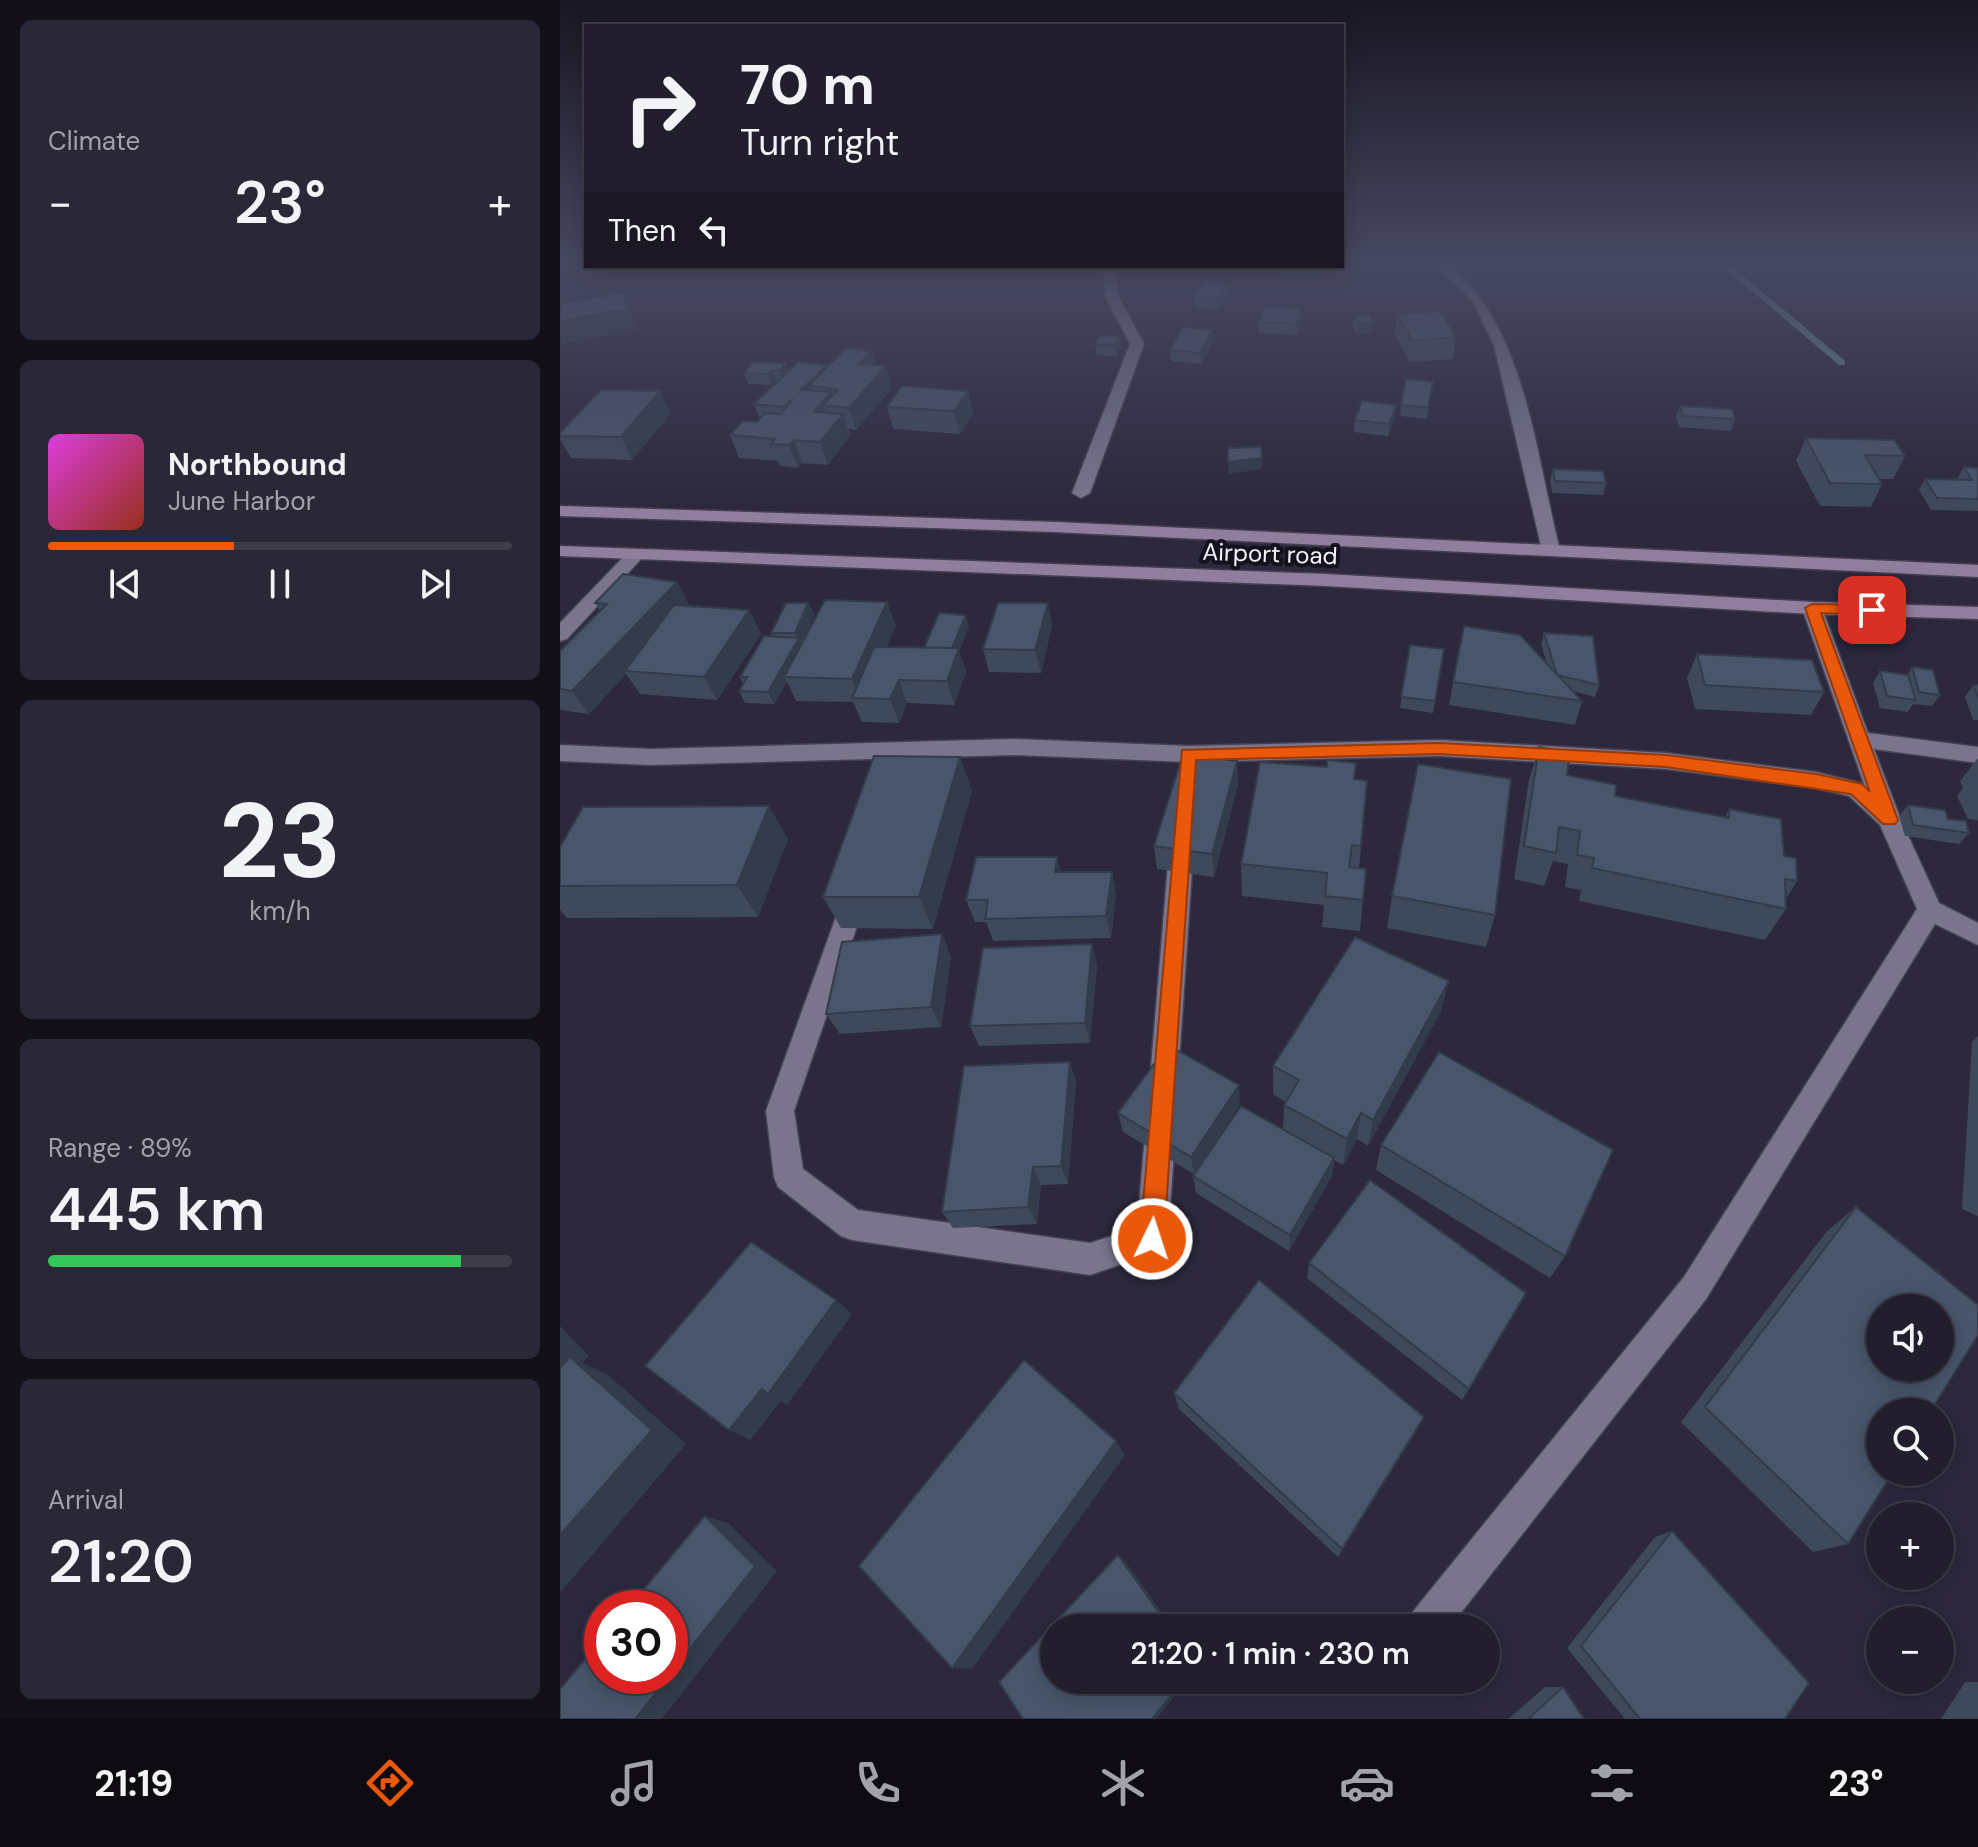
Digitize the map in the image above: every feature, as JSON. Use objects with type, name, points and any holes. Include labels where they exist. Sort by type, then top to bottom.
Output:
[{"type":"main road","name":"Airport road","points":[[560,511],[1197,555],[1326,580],[1812,608],[1978,613]]},
{"type":"main road","name":"Airport road","points":[[560,551],[636,554],[1197,555],[1551,550],[1978,571]]},
{"type":"street","points":[[1081,493],[1137,345]]},
{"type":"street","points":[[1503,345],[1551,550]]},
{"type":"street","points":[[560,635],[636,554]]},
{"type":"street","points":[[1812,608],[1889,820],[1930,910],[1978,935]]},
{"type":"street","points":[[1859,739],[1978,755]]},
{"type":"street","points":[[560,753],[651,757],[1013,747],[1188,754],[1439,748],[1666,761],[1816,780],[1856,789],[1889,820]]},
{"type":"street","points":[[896,780],[907,750]]},
{"type":"street","points":[[1186,785],[1188,754]]},
{"type":"street","points":[[865,870],[780,1111],[789,1177],[852,1225],[1090,1259],[1152,1239],[1183,817]]},
{"type":"street","points":[[1436,1614],[1695,1288],[1930,910]]},
{"type":"building","points":[[1173,345],[1204,345],[1200,353],[1170,350]]},
{"type":"building","points":[[846,348],[872,351],[859,364],[886,366],[849,408],[823,405],[838,390],[809,385]]},
{"type":"building","points":[[753,362],[786,363],[780,370],[772,370],[768,374],[744,373]]},
{"type":"building","points":[[798,362],[827,365],[801,390],[831,392],[814,412],[843,414],[820,442],[794,440],[789,445],[771,444],[775,439],[730,435],[743,421],[757,422],[765,413],[781,414],[793,399],[783,407],[754,404]]},
{"type":"building","points":[[1406,379],[1433,382],[1428,408],[1401,405]]},
{"type":"building","points":[[902,386],[968,391],[954,411],[887,407]]},
{"type":"building","points":[[601,390],[660,391],[621,437],[560,436],[560,433]]},
{"type":"building","points":[[1362,401],[1396,405],[1389,424],[1355,420]]},
{"type":"building","points":[[1680,406],[1732,409],[1735,419],[1683,416]]},
{"type":"building","points":[[1806,438],[1894,440],[1905,456],[1865,455],[1882,484],[1830,483]]},
{"type":"building","points":[[1261,447],[1262,458],[1228,462],[1228,448]]},
{"type":"building","points":[[1964,467],[1978,468],[1978,499],[1937,498],[1925,479],[1972,480]]},
{"type":"building","points":[[1553,469],[1603,471],[1606,483],[1555,481]]},
{"type":"building","points":[[623,574],[677,582],[572,691],[560,689],[560,651],[607,604],[595,603]]},
{"type":"building","points":[[825,600],[887,602],[852,679],[784,677]]},
{"type":"building","points":[[786,603],[808,603],[795,633],[771,633]]},
{"type":"building","points":[[998,603],[1048,603],[1035,650],[983,649]]},
{"type":"building","points":[[674,605],[749,610],[704,677],[625,671]]},
{"type":"building","points":[[939,613],[966,615],[952,648],[924,648]]},
{"type":"building","points":[[1464,626],[1520,635],[1582,701],[1453,682]]},
{"type":"building","points":[[1544,633],[1593,636],[1599,685],[1557,675]]},
{"type":"building","points":[[764,636],[799,638],[768,692],[739,691],[747,677],[740,677]]},
{"type":"building","points":[[1410,645],[1444,649],[1435,701],[1401,697]]},
{"type":"building","points":[[874,647],[959,648],[947,681],[899,680],[890,699],[852,698]]},
{"type":"building","points":[[1697,654],[1812,660],[1824,692],[1705,685]]},
{"type":"building","points":[[1912,667],[1933,670],[1940,695],[1919,692]]},
{"type":"building","points":[[1880,671],[1908,675],[1916,700],[1887,696]]},
{"type":"building","points":[[1539,747],[1570,753],[1567,775],[1616,785],[1615,796],[1729,818],[1729,809],[1781,819],[1784,856],[1796,858],[1797,881],[1785,879],[1786,909],[1592,868],[1594,858],[1577,855],[1580,831],[1559,827],[1556,853],[1524,846]]},
{"type":"building","points":[[1183,754],[1237,761],[1212,854],[1154,846]]},
{"type":"building","points":[[874,756],[960,757],[919,897],[823,897]]},
{"type":"building","points":[[1327,760],[1356,763],[1354,779],[1367,781],[1361,846],[1352,845],[1349,867],[1366,869],[1363,900],[1325,896],[1327,873],[1241,864],[1260,762],[1327,767]]},
{"type":"building","points":[[1418,764],[1511,779],[1495,915],[1392,896]]},
{"type":"building","points":[[1908,805],[1945,810],[1948,819],[1966,821],[1969,833],[1913,825]]},
{"type":"building","points":[[769,806],[737,885],[560,886],[560,847],[583,807]]},
{"type":"building","points":[[976,857],[1057,857],[1055,872],[1112,872],[1106,916],[985,919],[988,900],[966,900]]},
{"type":"building","points":[[942,934],[931,1007],[826,1014],[842,942]]},
{"type":"building","points":[[1355,937],[1449,981],[1373,1120],[1361,1113],[1347,1139],[1284,1105],[1299,1080],[1273,1066]]},
{"type":"building","points":[[1092,944],[1085,1023],[970,1026],[983,948]]},
{"type":"building","points":[[1168,1045],[1239,1085],[1191,1157],[1118,1113]]},
{"type":"building","points":[[1439,1052],[1613,1150],[1565,1256],[1381,1145]]},
{"type":"building","points":[[1070,1062],[1061,1166],[1033,1167],[1028,1207],[942,1212],[964,1066]]},
{"type":"building","points":[[1241,1106],[1334,1158],[1290,1235],[1193,1176]]},
{"type":"building","points":[[1370,1180],[1526,1293],[1469,1389],[1309,1263]]},
{"type":"building","points":[[1856,1207],[1978,1305],[1978,1335],[1954,1374],[1954,1294],[1866,1294],[1866,1382],[1949,1382],[1939,1398],[1866,1398],[1866,1486],[1884,1486],[1874,1502],[1866,1502],[1866,1515],[1848,1544],[1705,1407]]},
{"type":"building","points":[[751,1242],[836,1300],[768,1394],[762,1389],[729,1430],[645,1366]]},
{"type":"building","points":[[1259,1280],[1424,1417],[1342,1549],[1174,1393]]},
{"type":"building","points":[[570,1357],[652,1430],[560,1535],[560,1368]]},
{"type":"building","points":[[1024,1360],[1116,1441],[952,1668],[859,1566]]},
{"type":"building","points":[[705,1516],[755,1566],[688,1651],[688,1590],[643,1590]]},
{"type":"building","points":[[1672,1531],[1809,1683],[1785,1719],[1640,1719],[1581,1646]]},
{"type":"building","points":[[1118,1555],[1160,1614],[1063,1614]]},
{"type":"building","points":[[1040,1638],[1040,1694],[1173,1694],[1152,1719],[1023,1719],[999,1682]]},
{"type":"building","points":[[584,1660],[584,1694],[655,1694],[635,1719],[560,1719],[560,1689]]},
{"type":"building","points":[[1563,1687],[1584,1719],[1528,1719]]},
{"type":"waterway","points":[[1821,345],[1842,363]]},
{"type":"route","points":[[1152,1239],[1188,754],[1439,748],[1666,761],[1816,780],[1856,789],[1889,820],[1812,608],[1872,610]]}]
